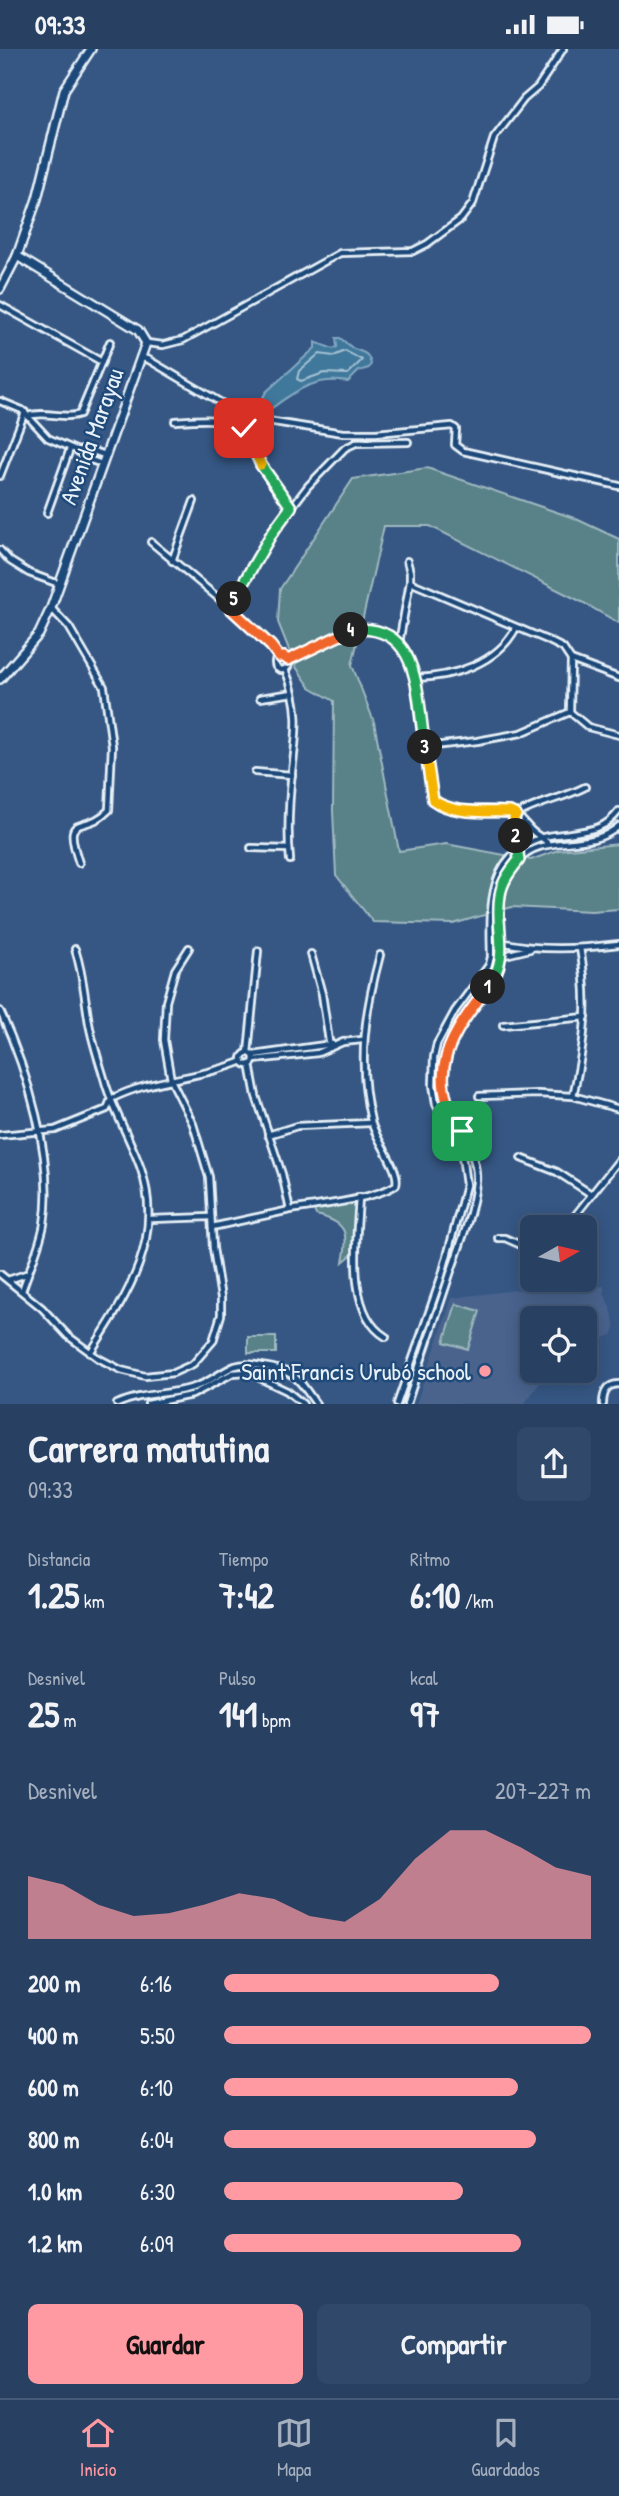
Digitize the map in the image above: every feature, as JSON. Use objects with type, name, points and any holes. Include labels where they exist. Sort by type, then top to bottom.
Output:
[{"type":"street","points":[[0,289],[17,255],[37,199],[64,90],[91,49]]},
{"type":"street","points":[[146,343],[163,345],[183,340],[340,253],[400,253],[413,251],[427,244],[461,219],[473,203],[494,138],[506,120],[538,86],[563,49]]},
{"type":"street","name":"Avenida Marayau","points":[[0,679],[39,634],[51,608],[146,343],[138,330],[17,255]]},
{"type":"street","points":[[0,305],[102,362]]},
{"type":"street","points":[[26,414],[80,414],[110,342]]},
{"type":"street","points":[[140,357],[242,415],[343,433],[376,433],[452,426],[456,429],[454,440],[459,449],[619,486]]},
{"type":"street","points":[[0,401],[26,414],[34,426],[48,438],[70,449],[87,449],[105,455]]},
{"type":"street","points":[[0,477],[26,414]]},
{"type":"street","points":[[175,421],[223,421],[237,423],[244,428],[255,455],[291,507]]},
{"type":"street","points":[[229,607],[272,533],[291,507],[345,448],[356,443],[408,442]]},
{"type":"street","points":[[47,513],[70,449]]},
{"type":"street","points":[[78,451],[85,458],[102,464]]},
{"type":"street","points":[[172,561],[194,501]]},
{"type":"street","points":[[151,542],[229,607],[271,646],[279,657],[288,660]]},
{"type":"street","points":[[0,550],[10,561],[29,573],[59,584]]},
{"type":"street","points":[[399,643],[410,582],[407,561]]},
{"type":"street","points":[[410,582],[563,648],[572,660],[619,678]]},
{"type":"street","points":[[51,608],[69,627],[104,687],[112,746],[109,810],[102,818],[77,826],[73,831],[71,841],[79,863]]},
{"type":"street","points":[[415,678],[438,678],[475,666],[501,647],[516,628]]},
{"type":"street","points":[[288,660],[352,630],[371,629],[399,643],[408,656],[415,678],[433,800],[456,809],[510,812],[548,844]]},
{"type":"street","points":[[279,657],[275,661],[276,666],[285,669]]},
{"type":"street","points":[[288,660],[285,669],[298,722],[292,775],[290,860]]},
{"type":"street","points":[[570,712],[572,660]]},
{"type":"street","points":[[260,698],[293,693]]},
{"type":"street","points":[[570,712],[588,727],[619,735]]},
{"type":"street","points":[[425,747],[510,735],[570,712]]},
{"type":"street","points":[[255,772],[292,775]]},
{"type":"street","points":[[519,860],[514,819],[516,815],[529,807],[567,796],[585,787]]},
{"type":"street","points":[[397,1404],[442,1275],[466,1185],[462,1156],[436,1104],[432,1071],[438,1044],[458,1008],[489,965],[494,889],[503,868],[517,849],[542,837],[601,828],[619,811]]},
{"type":"street","points":[[407,1404],[469,1213],[476,1179],[467,1139],[451,1115],[443,1078],[449,1044],[499,968],[500,895],[505,880],[519,860],[535,849],[557,842],[568,844],[594,840],[619,826]]},
{"type":"street","points":[[251,848],[289,849]]},
{"type":"street","points":[[501,942],[531,949]]},
{"type":"street","points":[[501,956],[531,949],[619,944]]},
{"type":"street","points":[[0,1274],[22,1291],[68,1336],[90,1353],[121,1370],[145,1376],[173,1373],[193,1364],[213,1341],[221,1315],[222,1298],[213,1248],[209,1177],[182,1098],[171,1080],[164,1041],[166,1002],[175,970],[189,947]]},
{"type":"street","points":[[573,1096],[586,1017],[586,985],[580,948]]},
{"type":"street","points":[[75,949],[84,978],[91,1031],[111,1099],[142,1173],[151,1219],[139,1266],[127,1295],[90,1353]]},
{"type":"street","points":[[258,951],[251,1058],[268,1135],[282,1174],[290,1210]]},
{"type":"street","points":[[311,954],[332,1046]]},
{"type":"street","points":[[212,1227],[359,1197],[396,1185],[398,1180],[371,1123],[362,1040],[371,987],[380,955]]},
{"type":"street","points":[[467,995],[474,1004]]},
{"type":"street","points":[[458,1008],[467,1014]]},
{"type":"street","points":[[0,1011],[23,1072],[44,1151],[48,1179],[44,1227],[22,1291]]},
{"type":"street","points":[[503,1025],[586,1017]]},
{"type":"street","points":[[0,1135],[55,1130],[93,1116],[107,1109],[111,1099],[144,1086],[194,1076],[251,1058],[362,1040]]},
{"type":"street","points":[[243,1061],[243,1055],[251,1058]]},
{"type":"street","points":[[479,1096],[573,1096],[619,1109]]},
{"type":"street","points":[[268,1135],[297,1126],[371,1123]]},
{"type":"street","points":[[520,1158],[557,1171],[590,1194]]},
{"type":"street","points":[[575,1215],[619,1160]]},
{"type":"street","points":[[359,1197],[359,1295],[367,1319],[373,1328],[386,1337]]},
{"type":"street","points":[[460,1210],[469,1213]]},
{"type":"street","points":[[151,1219],[211,1217]]},
{"type":"street","points":[[498,1238],[520,1245]]},
{"type":"street","points":[[7,1280],[27,1273]]},
{"type":"street","points":[[117,1404],[136,1397],[194,1388],[233,1367],[247,1364],[284,1369],[292,1373],[302,1382],[316,1404]]},
{"type":"street","points":[[148,1404],[192,1395],[233,1373],[247,1372],[287,1391],[303,1404]]},
{"type":"street","points":[[603,1404],[607,1389],[619,1384]]},
{"type":"shaded area","points":[[597,1286],[604,1286],[615,1328],[612,1335],[599,1340],[597,1306],[520,1306],[520,1383],[540,1383],[524,1404],[416,1404],[452,1298],[520,1290],[520,1292],[597,1292]]},
{"type":"green space","points":[[427,468],[574,518],[619,539],[619,623],[430,526],[384,526],[352,665],[374,722],[399,851],[446,844],[531,860],[558,850],[619,844],[619,909],[591,911],[512,907],[453,924],[373,922],[336,875],[333,811],[334,701],[310,687],[296,667],[278,622],[280,589],[353,479]]},
{"type":"green space","points":[[356,1201],[355,1252],[343,1262],[346,1243],[343,1230],[334,1221],[316,1215],[314,1210]]},
{"type":"green space","points":[[456,1304],[480,1311],[468,1349],[444,1342]]},
{"type":"green space","points":[[248,1337],[276,1337],[276,1353],[248,1353]]},
{"type":"water","points":[[336,338],[367,355],[371,364],[369,368],[359,371],[348,382],[317,383],[298,390],[272,408],[265,409],[261,406],[266,392],[315,348],[315,342],[333,349],[337,347]]},
{"type":"place","name":"Saint Francis Urubó school","points":[[485,1371]]},
{"type":"route","points":[[244,428],[255,455],[291,507],[272,533],[229,607],[271,646],[279,657],[288,660],[352,630],[371,629],[399,643],[408,656],[415,678],[433,800],[444,807],[510,812],[516,815],[514,819],[519,860],[502,885],[500,895],[501,963],[495,977],[452,1037],[445,1058],[445,1095],[451,1115],[462,1131]]}]
